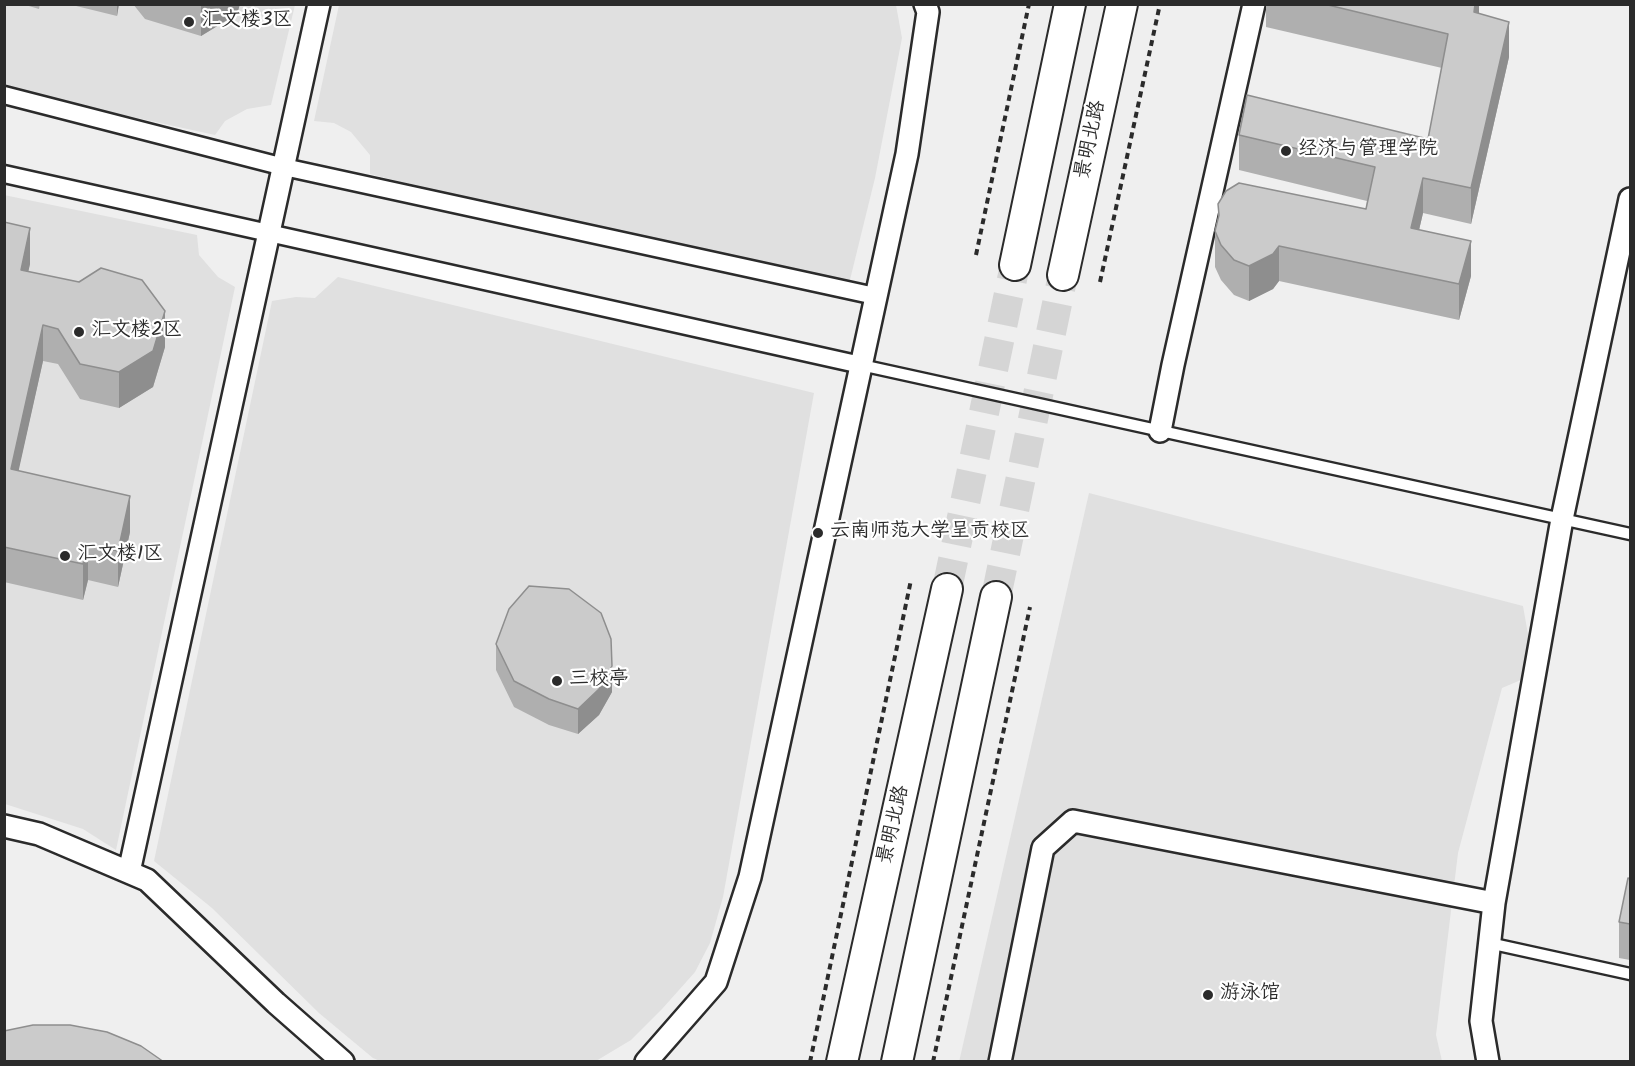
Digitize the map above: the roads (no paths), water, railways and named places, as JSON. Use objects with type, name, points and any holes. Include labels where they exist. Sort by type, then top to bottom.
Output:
[{"type":"main road","points":[[1015,265],[1070,4]]},
{"type":"main road","name":"景明北路","points":[[1063,275],[1122,4]]},
{"type":"main road","name":"景明北路","points":[[842,1062],[947,589]]},
{"type":"main road","points":[[897,1062],[996,597]]},
{"type":"street","points":[[129,872],[320,4]]},
{"type":"street","points":[[646,1062],[716,982],[750,877],[875,296],[908,154],[928,12],[925,4]]},
{"type":"street","points":[[1160,431],[1254,4]]},
{"type":"street","points":[[4,95],[284,167],[875,296]]},
{"type":"street","points":[[4,174],[861,364]]},
{"type":"street","points":[[1488,1062],[1480,1021],[1494,903],[1562,519],[1630,199]]},
{"type":"street","points":[[1000,1062],[1043,848],[1073,821],[1494,903]]},
{"type":"street","points":[[4,826],[39,834],[147,880],[276,1003],[343,1062]]},
{"type":"lane","points":[[861,364],[1630,534]]},
{"type":"lane","points":[[1489,943],[1630,974]]},
{"type":"tunnel","points":[[947,589],[1015,265]]},
{"type":"tunnel","points":[[996,597],[1063,275]]},
{"type":"place","name":"汇文楼3区","points":[[189,22]]},
{"type":"place","name":"经济与管理学院","points":[[1286,151]]},
{"type":"place","name":"汇文楼2区","points":[[79,332]]},
{"type":"place","name":"云南师范大学呈贡校区","points":[[818,533]]},
{"type":"place","name":"汇文楼1区","points":[[65,556]]},
{"type":"place","name":"三校亭","points":[[557,681]]},
{"type":"place","name":"游泳馆","points":[[1208,995]]}]
